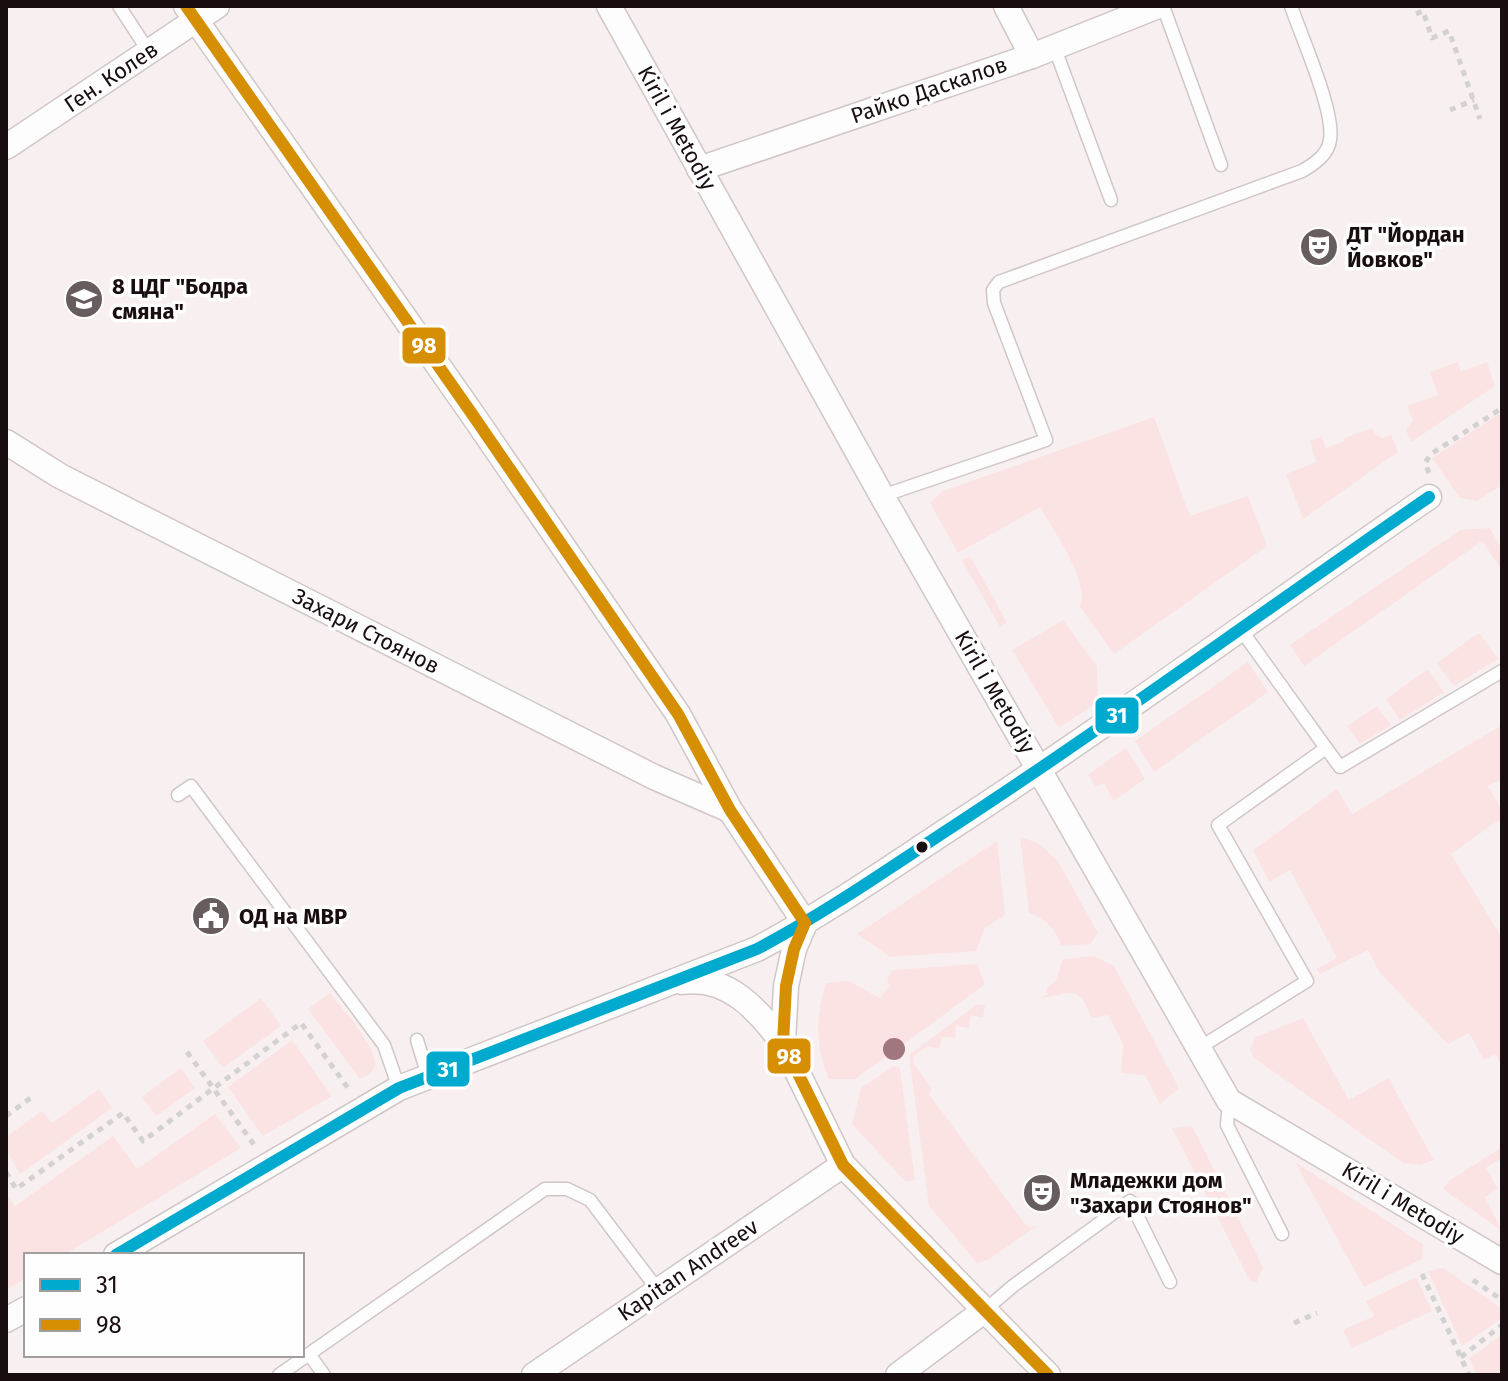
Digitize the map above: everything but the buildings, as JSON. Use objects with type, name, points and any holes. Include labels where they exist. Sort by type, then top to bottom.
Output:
[{"type":"street","name":"Ген. Колев","points":[[6,147],[149,52],[191,13],[217,6]]},
{"type":"street","name":"Kiril i Metodiy","points":[[609,6],[882,496],[1229,1101],[1502,1262]]},
{"type":"street","points":[[1006,6],[1043,51]]},
{"type":"street","name":"Райко Даскалов","points":[[699,169],[1043,51],[1160,6]]},
{"type":"street","points":[[191,13],[480,424],[678,714],[730,810],[805,923]]},
{"type":"street","name":"Захари Стоянов","points":[[6,442],[60,476],[654,777],[730,810]]},
{"type":"street","points":[[119,1253],[399,1088],[757,949],[805,923],[1039,770],[1239,627],[1429,497]]},
{"type":"street","points":[[783,1043],[786,986],[794,949],[805,923]]},
{"type":"street","points":[[664,985],[692,981],[719,985],[741,995],[760,1014],[783,1043],[843,1165],[1048,1375]]},
{"type":"street","name":"Kapitan Andreev","points":[[534,1375],[843,1165]]},
{"type":"street","points":[[6,1320],[24,1310]]},
{"type":"street","points":[[898,1375],[985,1310]]},
{"type":"lane","points":[[119,6],[149,52]]},
{"type":"lane","points":[[1160,6],[1221,165]]},
{"type":"lane","points":[[882,496],[1046,440],[994,303],[993,290],[999,282],[1302,171],[1319,161],[1331,141],[1328,113],[1291,6]]},
{"type":"lane","points":[[1043,51],[1111,200]]},
{"type":"lane","points":[[1239,627],[1340,767],[1502,671]]},
{"type":"lane","points":[[1199,1048],[1307,981],[1218,825],[1326,748]]},
{"type":"lane","points":[[178,795],[191,786],[384,1045],[399,1088]]},
{"type":"lane","points":[[417,1040],[428,1076]]},
{"type":"lane","points":[[1229,1101],[1227,1125],[1282,1234]]},
{"type":"lane","points":[[279,1375],[545,1189],[567,1189],[590,1200],[658,1290]]},
{"type":"lane","points":[[985,1310],[1130,1201],[1170,1282]]},
{"type":"lane","points":[[309,1354],[324,1375]]},
{"type":"path","points":[[1416,14],[1423,11],[1432,38],[1449,31],[1480,119]]},
{"type":"path","points":[[1450,110],[1474,100]]},
{"type":"path","points":[[1429,497],[1437,492],[1425,463],[1431,454],[1502,408]]},
{"type":"path","points":[[6,1172],[16,1189],[123,1113],[143,1141],[301,1023],[363,1109]]},
{"type":"path","points":[[187,1052],[269,1165]]},
{"type":"path","points":[[6,1116],[32,1097]]},
{"type":"path","points":[[1422,1274],[1469,1375]]},
{"type":"path","points":[[1465,1274],[1502,1300]]},
{"type":"path","points":[[1294,1323],[1317,1313]]},
{"type":"path","points":[[1461,1357],[1502,1325]]},
{"type":"shaded area","points":[[1458,362],[1461,372],[1487,362],[1495,386],[1411,442],[1406,430],[1413,420],[1407,406],[1438,395],[1430,372]]},
{"type":"shaded area","points":[[1502,412],[1502,485],[1477,501],[1460,498],[1432,458]]},
{"type":"shaded area","points":[[1154,417],[1190,516],[1248,496],[1267,546],[1114,654],[1080,607],[1082,597],[1075,571],[1040,507],[958,553],[930,503],[943,491]]},
{"type":"shaded area","points":[[1372,428],[1375,434],[1383,438],[1391,435],[1398,452],[1303,519],[1286,474],[1316,462],[1310,441],[1322,436],[1326,448]]},
{"type":"shaded area","points":[[1490,528],[1502,550],[1502,570],[1482,541],[1304,666],[1290,645],[1460,530]]},
{"type":"shaded area","points":[[970,556],[1007,622],[1000,627],[962,560]]},
{"type":"shaded area","points":[[1063,620],[1097,666],[1098,702],[1059,728],[1012,650]]},
{"type":"shaded area","points":[[1479,633],[1498,659],[1454,686],[1437,663]]},
{"type":"shaded area","points":[[1248,662],[1268,692],[1154,772],[1135,741]]},
{"type":"shaded area","points":[[1428,669],[1444,692],[1400,720],[1386,699]]},
{"type":"shaded area","points":[[1377,706],[1391,725],[1360,744],[1347,726]]},
{"type":"shaded area","points":[[1502,725],[1502,779],[1488,786],[1502,810],[1502,818],[1451,854],[1502,938],[1502,1066],[1495,1054],[1484,1060],[1469,1033],[1448,1044],[1379,972],[1368,950],[1320,974],[1316,969],[1337,958],[1290,870],[1269,882],[1253,850],[1337,789],[1352,814]]},
{"type":"shaded area","points":[[1126,748],[1145,779],[1113,801],[1104,783],[1096,787],[1088,775]]},
{"type":"shaded area","points":[[1020,837],[1038,843],[1058,861],[1098,933],[1090,944],[1061,946],[1049,925],[1029,913]]},
{"type":"shaded area","points":[[997,841],[1005,915],[985,928],[976,951],[890,957],[857,934]]},
{"type":"shaded area","points":[[1094,956],[1114,966],[1179,1088],[1160,1104],[1145,1075],[1121,1073],[1123,1044],[1108,1015],[1092,1018],[1082,1000],[1073,993],[1041,998],[1048,994],[1046,990],[1056,980],[1063,959]]},
{"type":"shaded area","points":[[977,964],[985,984],[900,1047],[899,1051],[889,1054],[855,1079],[829,1079],[818,1032],[826,983],[849,981],[880,998],[889,986],[887,978],[893,970]]},
{"type":"shaded area","points":[[330,993],[358,1029],[375,1059],[373,1071],[360,1079],[308,1009]]},
{"type":"shaded area","points":[[261,998],[281,1026],[223,1068],[203,1041]]},
{"type":"shaded area","points":[[976,1005],[985,1005],[983,1018],[971,1015],[969,1028],[956,1026],[955,1038],[942,1037],[940,1049],[928,1046],[914,1056],[913,1063],[932,1088],[929,1094],[1025,1224],[1037,1226],[988,1260],[977,1263],[929,1206],[909,1055]]},
{"type":"shaded area","points":[[1303,1018],[1349,1100],[1388,1078],[1434,1160],[1420,1165],[1403,1163],[1253,1057],[1250,1049],[1256,1037]]},
{"type":"shaded area","points":[[292,1040],[332,1096],[263,1136],[228,1087]]},
{"type":"shaded area","points":[[894,1066],[900,1068],[915,1180],[906,1182],[852,1124],[861,1088]]},
{"type":"shaded area","points":[[181,1068],[195,1088],[156,1116],[142,1097]]},
{"type":"shaded area","points":[[99,1089],[112,1108],[20,1174],[6,1150],[6,1137],[42,1111],[52,1123]]},
{"type":"shaded area","points":[[215,1114],[241,1148],[67,1253],[24,1253],[24,1279],[6,1290],[6,1193],[15,1206],[113,1136],[137,1169]]},
{"type":"shaded area","points":[[1192,1126],[1263,1267],[1256,1283],[1250,1281],[1172,1128]]},
{"type":"shaded area","points":[[1502,1147],[1502,1158],[1486,1168],[1498,1189],[1485,1197],[1502,1231],[1443,1189],[1449,1181]]},
{"type":"shaded area","points":[[1295,1162],[1423,1244],[1422,1259],[1364,1287]]},
{"type":"shaded area","points":[[1444,1268],[1502,1309],[1502,1318],[1462,1346],[1428,1271]]},
{"type":"shaded area","points":[[1416,1277],[1432,1311],[1352,1348],[1343,1330],[1374,1316],[1366,1301]]},
{"type":"shaded area","points":[[1502,1334],[1502,1375],[1477,1375],[1469,1359]]},
{"type":"transit line","name":"98","points":[[186,6],[678,714],[730,810],[805,923],[794,949],[786,986],[783,1043],[843,1165],[1048,1375]]},
{"type":"transit line","name":"31","points":[[119,1253],[399,1088],[757,949],[782,935],[1012,787],[1429,497]]},
{"type":"place","name":"ДТ \"Йордан Йовков\"","points":[[1319,247]]},
{"type":"place","name":"8 ЦДГ \"Бодра смяна\"","points":[[84,299]]},
{"type":"place","name":"ОД на МВР","points":[[211,916]]},
{"type":"place","name":"Младежки дом \"Захари Стоянов\"","points":[[1042,1193]]}]
